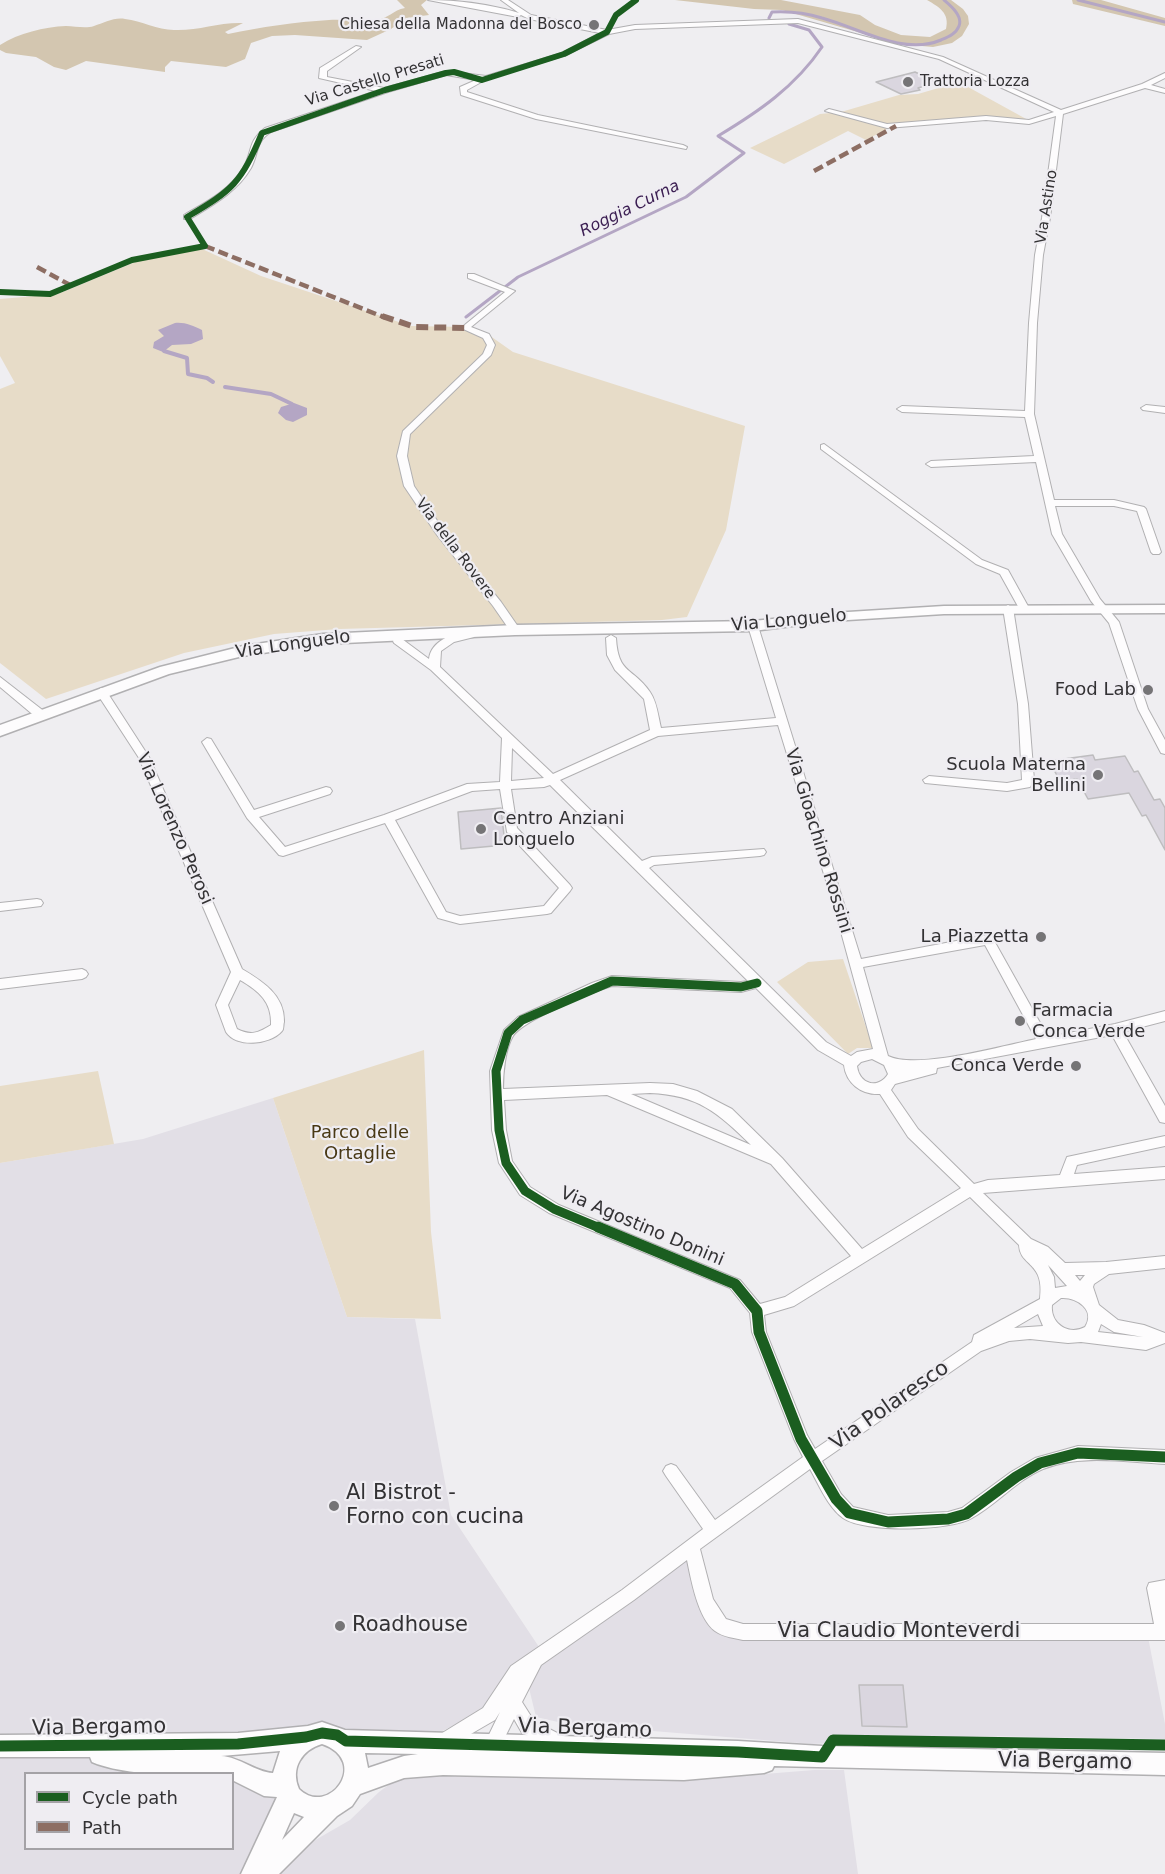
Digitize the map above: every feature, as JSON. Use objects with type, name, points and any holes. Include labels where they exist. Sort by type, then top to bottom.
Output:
[{"type":"street","points":[[431,0],[506,11],[607,32],[635,27],[798,21],[941,58],[1060,112]]},
{"type":"street","points":[[504,0],[529,17]]},
{"type":"street","name":"Via Castello Presati","points":[[607,32],[564,54],[482,80],[463,89],[464,93],[536,117],[683,147]]},
{"type":"street","name":"Via Castello Presati","points":[[358,47],[323,70],[323,78],[385,90]]},
{"type":"street","name":"Via Castello Presati","points":[[187,217],[214,202],[238,180],[248,167],[262,133],[385,90],[454,72],[482,80]]},
{"type":"street","points":[[829,111],[887,126],[986,118],[1029,122],[1146,86],[1165,75]]},
{"type":"street","points":[[1146,86],[1165,91]]},
{"type":"street","name":"Via Astino","points":[[1060,112],[1039,255],[1029,414],[1057,534],[1102,608],[1114,622],[1143,710],[1165,750]]},
{"type":"street","name":"Via della Rovere","points":[[471,276],[511,291],[465,328],[486,336],[491,345],[488,352],[406,433],[402,456],[409,486],[440,532],[515,630]]},
{"type":"street","points":[[1146,408],[1165,410]]},
{"type":"street","points":[[902,409],[1029,414]]},
{"type":"street","points":[[824,447],[979,562],[1004,572],[1024,608]]},
{"type":"street","points":[[930,464],[1039,459]]},
{"type":"street","points":[[1050,503],[1114,503],[1141,509],[1156,552]]},
{"type":"street","points":[[929,780],[1007,787],[1026,784],[1028,780],[1023,704],[1008,608]]},
{"type":"street","name":"Via Longuelo","points":[[0,731],[165,670],[243,651],[323,639],[371,634],[753,626],[872,614],[1008,608],[1165,609]]},
{"type":"street","name":"Via Gioachino Rossini","points":[[753,626],[780,721],[886,1060]]},
{"type":"street","name":"Via Longuelo","points":[[371,634],[398,641],[449,641],[554,630]]},
{"type":"street","points":[[435,668],[435,653],[449,641],[460,636],[486,632]]},
{"type":"street","points":[[611,638],[612,655],[620,670],[644,691],[649,699],[656,732]]},
{"type":"street","points":[[398,641],[435,668],[822,1046],[852,1063]]},
{"type":"street","points":[[0,681],[41,715]]},
{"type":"street","name":"Via Lorenzo Perosi","points":[[101,692],[144,757],[237,972]]},
{"type":"street","points":[[207,742],[251,815],[284,852],[388,818],[471,787],[544,783],[656,732],[780,721]]},
{"type":"street","points":[[388,818],[442,915],[460,920],[547,910],[566,888],[511,829],[505,785],[507,737]]},
{"type":"street","points":[[251,815],[326,791]]},
{"type":"street","points":[[640,867],[652,861],[760,852]]},
{"type":"street","points":[[0,907],[37,903]]},
{"type":"street","points":[[856,964],[988,940],[1044,1042]]},
{"type":"street","points":[[237,972],[268,991],[279,1016],[277,1028],[261,1037],[246,1040],[232,1032],[222,1005],[237,972]]},
{"type":"street","points":[[0,984],[82,974]]},
{"type":"street","name":"Via Agostino Donini","points":[[757,983],[741,987],[612,981],[522,1020],[508,1033],[496,1071],[499,1130],[506,1163],[525,1191],[554,1209],[735,1284],[757,1311],[759,1332],[801,1439],[836,1499],[849,1513],[866,1518],[912,1522],[948,1519],[966,1514],[1016,1477],[1040,1463],[1078,1454],[1165,1457]]},
{"type":"street","points":[[948,1062],[887,1084],[867,1088],[856,1082],[850,1073],[852,1063],[864,1055],[911,1066],[948,1062],[1115,1029],[1165,1016]]},
{"type":"street","points":[[1115,1029],[1165,1118]]},
{"type":"street","points":[[886,1060],[894,1074],[887,1084]]},
{"type":"street","points":[[887,1084],[913,1133],[1026,1243],[1034,1244],[1063,1269],[1091,1305],[1114,1326],[1144,1331],[1161,1338]]},
{"type":"street","points":[[606,1089],[777,1162]]},
{"type":"street","points":[[497,1095],[606,1089],[673,1089],[698,1096],[727,1113],[777,1162],[862,1258]]},
{"type":"street","points":[[1065,1180],[1072,1161],[1165,1141]]},
{"type":"street","points":[[757,1311],[789,1302],[956,1197],[971,1190],[1165,1173]]},
{"type":"street","points":[[1026,1243],[1026,1250],[1048,1275],[1050,1282],[1044,1314],[1047,1322],[1053,1329],[1072,1336],[1090,1331],[1094,1325],[1086,1290],[1087,1281],[1106,1268]]},
{"type":"street","points":[[1063,1269],[1106,1268],[1165,1262]]},
{"type":"street","name":"Via Polaresco","points":[[979,1345],[979,1340],[990,1332],[1061,1292],[1070,1292],[1091,1305]]},
{"type":"street","name":"Via Polaresco","points":[[442,1753],[489,1714],[517,1672],[628,1595],[812,1460],[979,1345],[1009,1335],[1024,1333],[1099,1337],[1146,1344],[1161,1338]]},
{"type":"street","points":[[671,1471],[713,1531]]},
{"type":"street","name":"Via Claudio Monteverdi","points":[[692,1546],[705,1599],[712,1617],[723,1626],[743,1632],[1165,1632],[1155,1588],[1165,1588]]},
{"type":"street","points":[[494,1744],[534,1660]]},
{"type":"street","points":[[513,1704],[528,1726],[565,1747]]},
{"type":"street","points":[[253,1874],[287,1791],[287,1762],[293,1748],[306,1737],[322,1733],[337,1735],[346,1741],[354,1755],[355,1784],[340,1802],[328,1809],[281,1857],[260,1874]]},
{"type":"street","name":"Via Bergamo","points":[[0,1746],[61,1748],[238,1744],[306,1737]]},
{"type":"street","name":"Via Bergamo","points":[[346,1741],[442,1753],[684,1769],[822,1758]]},
{"type":"street","name":"Via Bergamo","points":[[355,1784],[442,1753],[494,1744],[738,1752],[822,1758],[1165,1764]]},
{"type":"street","name":"Via Bergamo","points":[[61,1748],[149,1761],[233,1768],[264,1784],[287,1791]]},
{"type":"street","points":[[287,1791],[310,1809],[328,1809]]},
{"type":"shaded area","points":[[397,0],[427,0],[421,5],[429,15],[406,18],[391,29],[367,40],[295,35],[272,36],[251,43],[245,59],[226,67],[171,61],[165,67],[165,72],[86,61],[66,70],[54,67],[36,57],[0,50],[0,45],[32,31],[66,26],[91,27],[117,19],[174,30],[243,23],[225,32],[228,34],[304,22],[376,20],[405,8]]},
{"type":"shaded area","points":[[675,0],[781,0],[860,15],[875,25],[901,35],[930,37],[946,29],[947,23],[942,11],[927,0],[951,0],[963,9],[968,16],[969,24],[962,36],[952,43],[933,47],[899,44],[782,10]]},
{"type":"shaded area","points":[[1072,0],[1101,0],[1165,18],[1165,26],[1073,4]]},
{"type":"shaded area","points":[[175,323],[202,330],[203,339],[191,344],[172,345],[163,352],[153,348],[154,342],[164,336],[158,330]]},
{"type":"shaded area","points":[[294,403],[307,408],[307,415],[293,422],[286,420],[278,413],[281,407]]},
{"type":"shaded area","points":[[273,1098],[347,1317],[415,1319],[451,1515],[539,1647],[509,1668],[481,1711],[435,1735],[353,1732],[333,1725],[238,1736],[0,1739],[0,1163],[143,1139]]},
{"type":"shaded area","points":[[686,1557],[717,1632],[1148,1637],[1165,1724],[1165,1739],[981,1736],[812,1744],[567,1724],[536,1717],[529,1688],[537,1667]]},
{"type":"shaded area","points":[[0,1751],[58,1752],[146,1767],[231,1772],[24,1772],[24,1850],[234,1850],[234,1774],[274,1794],[278,1804],[249,1874],[0,1874]]},
{"type":"shaded area","points":[[844,1770],[858,1874],[271,1874],[298,1850],[350,1820],[379,1792],[401,1776],[727,1777]]},
{"type":"green space","points":[[959,82],[1028,120],[990,116],[896,124],[866,140],[848,131],[784,164],[750,148],[820,114],[841,112],[899,95],[918,94]]},
{"type":"green space","points":[[200,248],[261,276],[411,326],[468,327],[486,333],[513,352],[745,426],[726,530],[687,617],[662,620],[339,629],[274,634],[184,653],[46,699],[0,663],[0,389],[15,383],[0,356],[0,299],[58,294],[145,258]]},
{"type":"green space","points":[[843,959],[873,1048],[857,1048],[848,1054],[777,982],[808,962]]},
{"type":"green space","name":"Parco delle Ortaglie","points":[[424,1050],[431,1232],[441,1319],[347,1317],[273,1098]]},
{"type":"green space","points":[[98,1071],[114,1144],[0,1163],[0,1086]]},
{"type":"building","name":"Trattoria Lozza","points":[[915,72],[937,82],[918,88],[920,90],[901,94],[876,82]]},
{"type":"building","name":"Scuola Materna Bellini","points":[[1093,755],[1095,760],[1125,756],[1134,772],[1138,771],[1154,800],[1160,799],[1165,808],[1165,850],[1146,815],[1142,816],[1129,793],[1088,799],[1077,779],[1060,781],[1049,761]]},
{"type":"building","name":"Centro Anziani Longuelo","points":[[501,808],[505,845],[461,849],[458,812]]},
{"type":"building","points":[[859,1685],[903,1685],[907,1727],[862,1726]]},
{"type":"waterway","name":"Roggia Curna","points":[[769,18],[772,12],[804,14],[836,22],[896,43],[926,44],[949,36],[959,26],[958,15],[944,0]]},
{"type":"waterway","name":"Roggia Curna","points":[[1078,0],[1165,22]]},
{"type":"waterway","name":"Roggia Curna","points":[[466,317],[518,277],[686,197],[744,153],[718,136],[775,98],[800,74],[822,47],[809,30],[789,24]]},
{"type":"waterway","points":[[164,351],[187,358],[188,374],[207,378],[213,382]]},
{"type":"waterway","points":[[225,387],[271,394],[292,404]]},
{"type":"marked path","points":[[814,171],[896,126]]},
{"type":"marked path","points":[[205,246],[389,319],[415,327],[465,328]]},
{"type":"marked path","points":[[37,267],[70,285]]},
{"type":"cycle path","points":[[0,292],[50,294],[132,260],[205,246],[187,217],[224,195],[238,180],[248,167],[262,133],[385,90],[446,73],[454,72],[482,80],[564,54],[607,32],[616,15],[636,0]]},
{"type":"cycle path","points":[[757,983],[741,987],[612,981],[522,1020],[508,1033],[496,1071],[499,1130],[506,1163],[525,1191],[554,1209],[735,1284],[757,1311],[759,1332],[801,1439],[836,1499],[849,1513],[888,1522],[948,1519],[966,1514],[1016,1477],[1040,1463],[1078,1453],[1165,1457]]},
{"type":"cycle path","points":[[0,1746],[238,1744],[306,1737],[322,1733],[337,1735],[346,1741],[738,1752],[822,1757],[833,1740],[1165,1745]]},
{"type":"place","name":"Chiesa della Madonna del Bosco","points":[[594,25]]},
{"type":"place","name":"Trattoria Lozza","points":[[908,82]]},
{"type":"place","name":"Food Lab","points":[[1148,690]]},
{"type":"place","name":"Scuola Materna Bellini","points":[[1098,775]]},
{"type":"place","name":"Centro Anziani Longuelo","points":[[481,829]]},
{"type":"place","name":"La Piazzetta","points":[[1041,937]]},
{"type":"place","name":"Farmacia Conca Verde","points":[[1020,1021]]},
{"type":"place","name":"Conca Verde","points":[[1076,1066]]},
{"type":"place","name":"Al Bistrot - Forno con cucina","points":[[334,1506]]},
{"type":"place","name":"Roadhouse","points":[[340,1626]]}]
